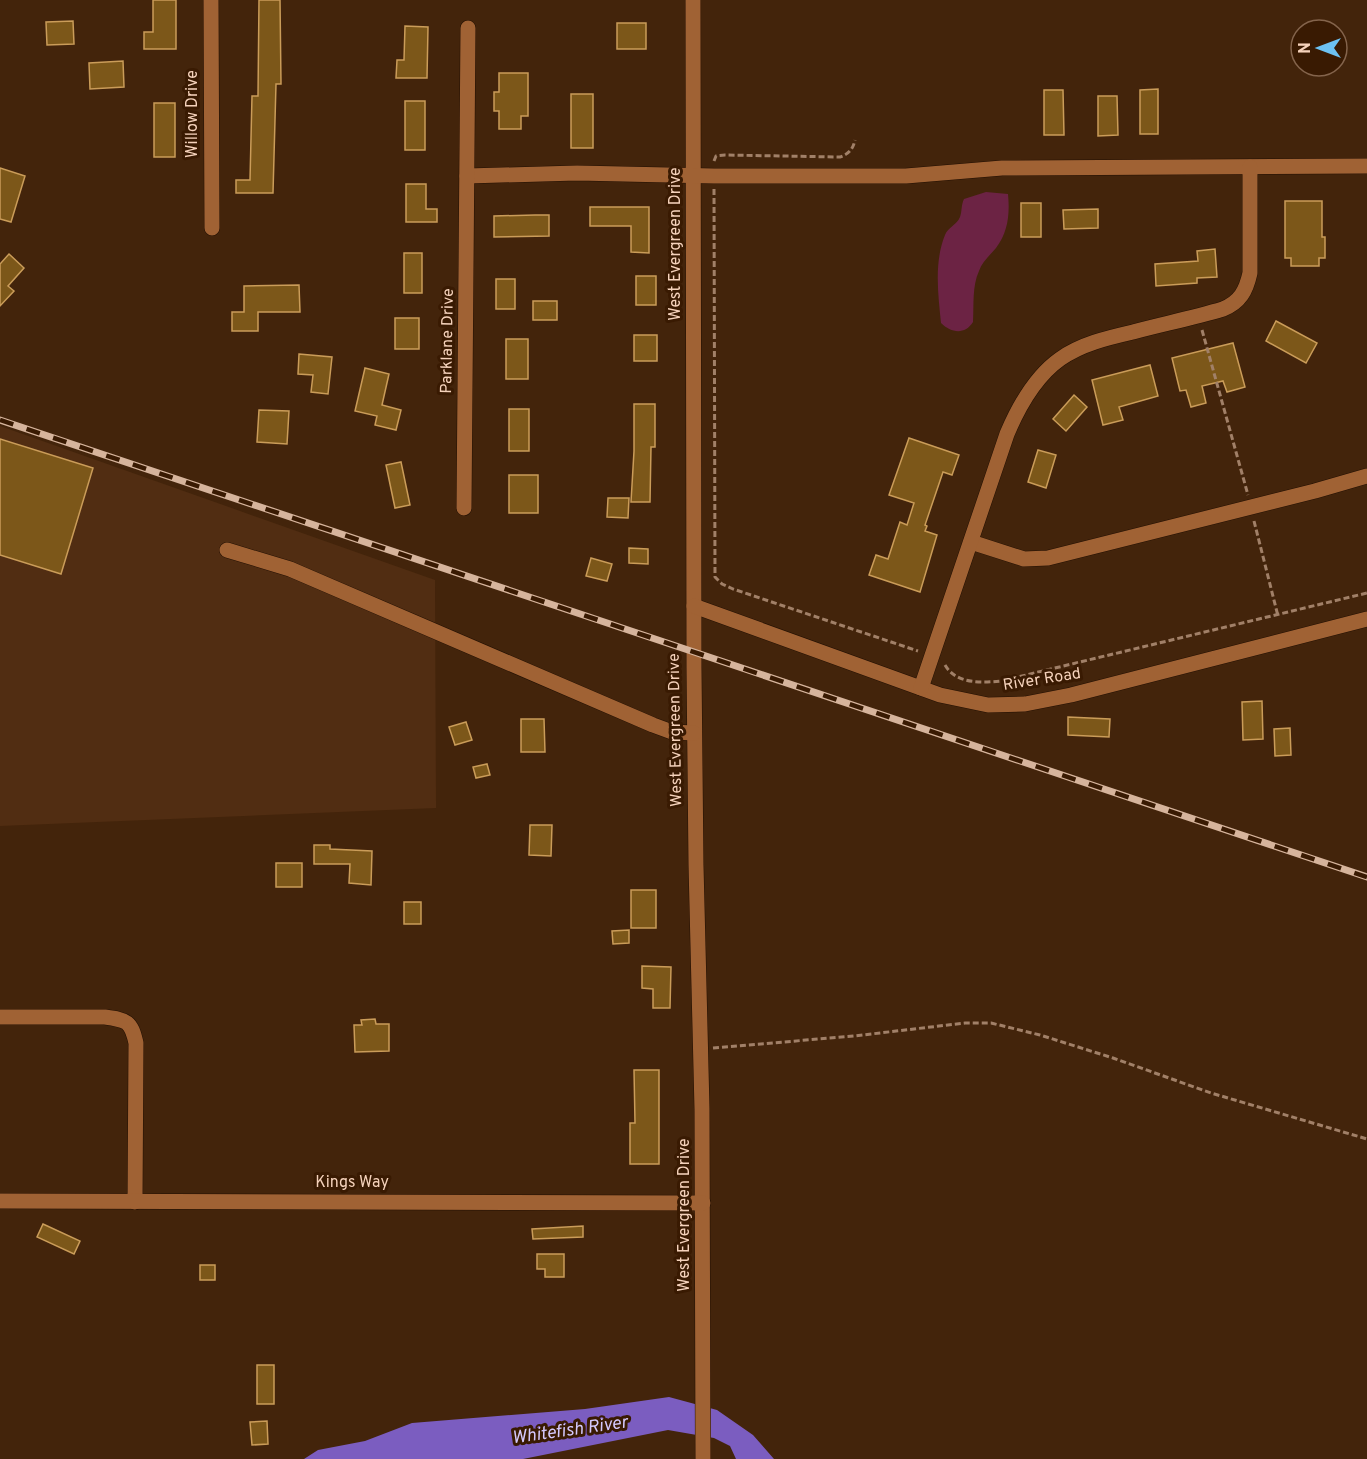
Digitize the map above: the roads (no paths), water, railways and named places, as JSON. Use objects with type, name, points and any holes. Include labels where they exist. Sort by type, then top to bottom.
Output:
[{"type":"street","name":"Willow Drive","points":[[211,0],[212,228]]},
{"type":"street","name":"West Evergreen Drive","points":[[693,0],[694,733],[704,1203],[703,1453]]},
{"type":"street","name":"Parklane Drive","points":[[464,508],[468,28]]},
{"type":"street","points":[[467,176],[577,173],[693,176],[906,176],[1002,168],[1367,166]]},
{"type":"street","points":[[921,688],[1013,420],[1030,393],[1058,361],[1071,352],[1096,341],[1231,306],[1239,300],[1247,286],[1251,260],[1250,167]]},
{"type":"street","points":[[971,542],[1024,559],[1048,558],[1251,508],[1367,476]]},
{"type":"street","points":[[227,550],[290,569],[653,725],[672,732],[694,733]]},
{"type":"street","name":"River Road","points":[[694,606],[956,700],[988,705],[1025,704],[1071,695],[1367,619]]},
{"type":"street","points":[[0,1017],[105,1017],[122,1020],[132,1028],[136,1043],[135,1202]]},
{"type":"street","name":"Kings Way","points":[[0,1201],[704,1203]]},
{"type":"water","name":"Whitefish River","points":[[669,1397],[717,1410],[753,1435],[774,1459],[736,1459],[730,1446],[714,1438],[668,1430],[523,1459],[304,1459],[318,1450],[365,1441],[412,1423],[585,1409]]},
{"type":"railway","points":[[0,420],[1367,877]]}]
